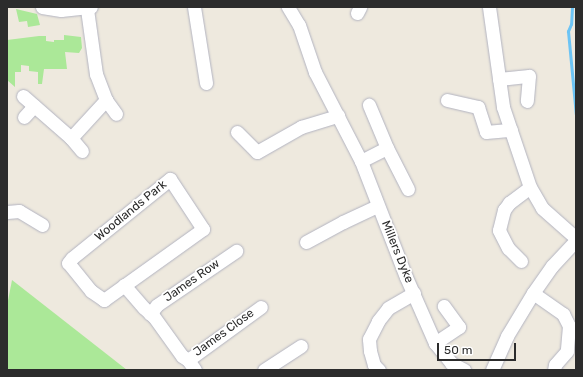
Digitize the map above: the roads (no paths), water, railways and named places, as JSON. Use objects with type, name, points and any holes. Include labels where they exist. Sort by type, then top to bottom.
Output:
[{"type":"street","points":[[42,7],[61,10],[89,8],[96,74],[106,100],[116,114]]},
{"type":"street","points":[[194,7],[206,83]]},
{"type":"street","name":"Millers Dyke","points":[[288,7],[299,26],[315,72],[361,161],[406,277],[435,343],[449,366],[464,370]]},
{"type":"street","points":[[490,7],[503,107],[530,188],[542,208],[576,239],[552,266],[533,292],[507,336],[492,370]]},
{"type":"street","points":[[499,79],[529,76],[526,101]]},
{"type":"street","points":[[23,96],[71,138],[82,151]]},
{"type":"street","points":[[71,138],[106,100]]},
{"type":"street","points":[[447,100],[478,107],[484,136],[511,130]]},
{"type":"street","points":[[369,105],[387,148],[408,189]]},
{"type":"street","points":[[24,117],[34,106]]},
{"type":"street","points":[[236,132],[257,152],[301,127],[338,116]]},
{"type":"street","points":[[361,161],[387,148]]},
{"type":"street","name":"Woodlands Park","points":[[170,179],[203,229],[124,285],[104,300],[91,291],[68,263],[72,258],[170,179]]},
{"type":"street","points":[[520,261],[494,230],[509,203],[530,188]]},
{"type":"street","points":[[304,243],[343,222],[378,206]]},
{"type":"street","points":[[7,212],[19,211],[42,225]]},
{"type":"street","name":"James Row","points":[[150,314],[157,305],[236,251]]},
{"type":"street","points":[[124,285],[150,314],[182,356],[191,365]]},
{"type":"street","points":[[533,292],[563,314],[569,326],[572,353],[555,366],[554,370]]},
{"type":"street","points":[[379,370],[374,365],[364,337],[388,308],[414,293]]},
{"type":"street","points":[[435,343],[461,330],[444,306]]},
{"type":"street","name":"James Close","points":[[191,365],[261,307]]},
{"type":"street","points":[[264,370],[301,346]]},
{"type":"waterway","points":[[572,7],[571,24],[568,31],[576,115]]}]
